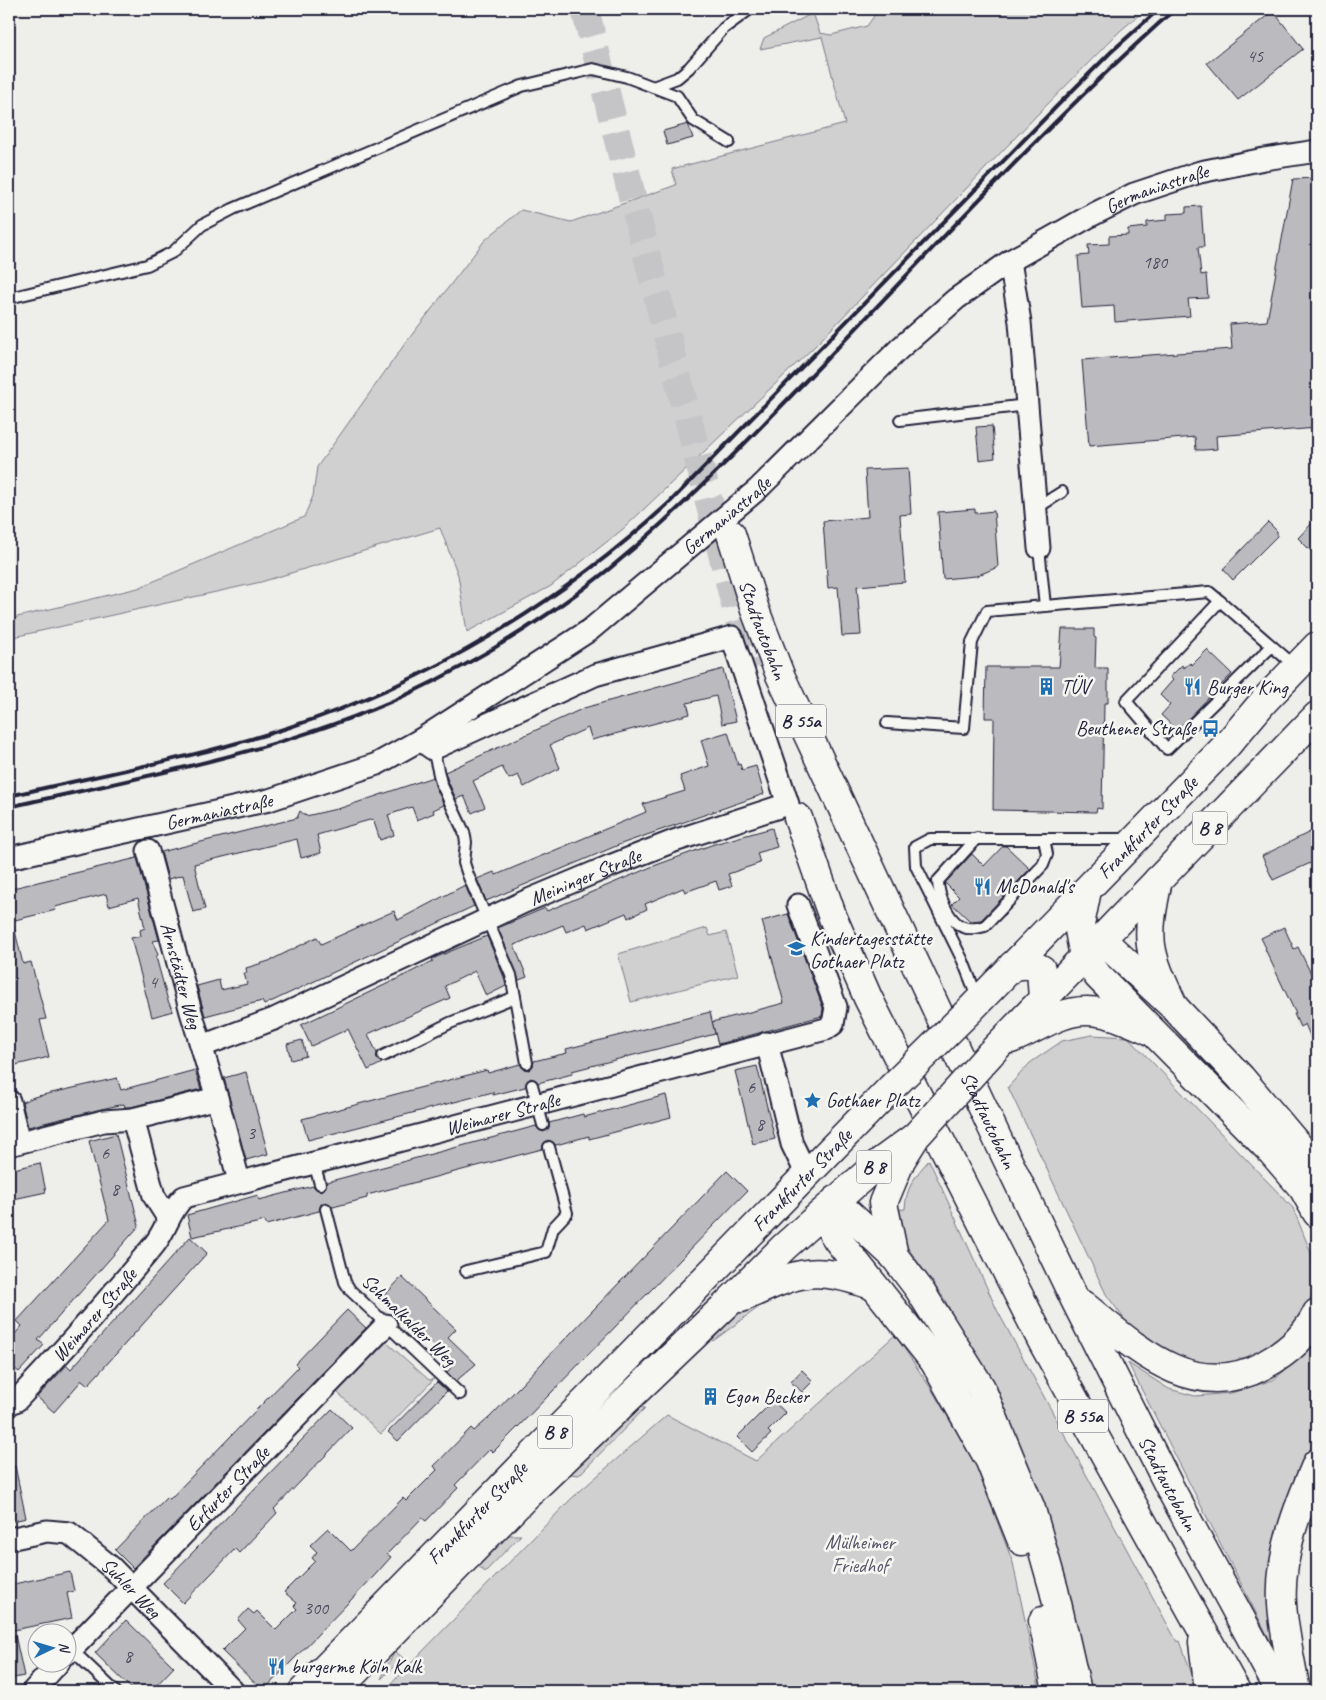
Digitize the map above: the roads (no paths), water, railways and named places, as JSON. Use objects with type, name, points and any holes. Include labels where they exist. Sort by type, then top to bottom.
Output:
[{"type":"main road","name":"Stadtautobahn","points":[[731,534],[755,610],[780,675],[998,1140],[1170,1488],[1280,1691]]},
{"type":"main road","name":"Frankfurter Straße","points":[[303,1691],[806,1174],[1088,890],[1226,746],[1264,701],[1317,646]]},
{"type":"main road","name":"Frankfurter Straße","points":[[336,1691],[532,1489],[726,1305],[784,1247],[875,1166],[916,1136],[994,1049],[1043,999],[1088,942],[1158,880],[1317,716]]},
{"type":"main road","name":"Stadtautobahn","points":[[798,818],[833,918],[877,1016],[1043,1343],[1236,1691]]},
{"type":"main road","points":[[1158,880],[1151,912],[1149,942],[1155,967],[1174,1007]]},
{"type":"main road","points":[[1088,890],[1088,942],[1092,970],[1272,1152],[1303,1188],[1317,1213]]},
{"type":"main road","points":[[1040,938],[1065,931],[1088,942],[1174,1007],[1241,1078],[1317,1168]]},
{"type":"main road","points":[[1012,966],[1031,964],[1041,969],[1043,999]]},
{"type":"main road","points":[[994,1049],[1061,1016],[1076,1012],[1113,1014],[1152,1031]]},
{"type":"main road","points":[[894,1256],[883,1202],[900,1160],[916,1136]]},
{"type":"main road","points":[[806,1174],[812,1195],[894,1256],[919,1289],[981,1388],[1032,1509],[1054,1590],[1077,1691]]},
{"type":"main road","points":[[828,1207],[837,1239],[934,1361],[990,1460],[1019,1528],[1038,1599],[1056,1691]]},
{"type":"main road","points":[[726,1305],[787,1278],[808,1272],[845,1276],[874,1286]]},
{"type":"main road","points":[[1076,1300],[1143,1354],[1178,1372],[1201,1377],[1230,1376],[1260,1368],[1302,1336],[1317,1312]]},
{"type":"main road","points":[[1296,1691],[1282,1605],[1282,1584],[1290,1534],[1298,1506],[1317,1462]]},
{"type":"main road","points":[[1200,1625],[1209,1691]]},
{"type":"street","name":"Germaniastraße","points":[[427,744],[590,630],[758,489],[899,349],[956,299],[1010,261],[1090,216],[1134,194],[1200,172],[1317,151]]},
{"type":"street","points":[[1010,261],[1020,322],[1039,548]]},
{"type":"street","name":"Meininger Straße","points":[[202,1046],[274,1019],[487,919],[674,841],[788,804],[732,637],[707,644]]},
{"type":"street","name":"Germaniastraße","points":[[9,858],[269,800],[377,764],[595,675],[707,644]]},
{"type":"street","name":"Arnstädter Weg","points":[[148,851],[239,1181]]},
{"type":"street","points":[[798,904],[836,1007],[833,1024],[826,1029],[767,1043],[792,1144],[806,1174]]},
{"type":"street","name":"Weimarer Straße","points":[[9,1404],[17,1400],[104,1305],[156,1242],[165,1228],[174,1206],[184,1196],[314,1163],[535,1094],[767,1043]]},
{"type":"street","points":[[9,1101],[14,1143],[104,1121],[134,1119],[217,1098]]},
{"type":"street","points":[[134,1119],[154,1196],[168,1218]]},
{"type":"street","name":"Erfurter Straße","points":[[78,1643],[386,1325]]},
{"type":"street","name":"Suhler Weg","points":[[9,1539],[47,1530],[69,1532],[112,1568],[233,1691]]},
{"type":"street","name":"Erfurter Straße","points":[[33,1691],[50,1672]]},
{"type":"lane","points":[[653,87],[677,78],[689,68],[724,28],[750,9]]},
{"type":"lane","points":[[9,298],[147,265],[172,252],[202,225],[232,209],[522,86],[593,69],[627,77],[677,96],[693,120],[729,142]]},
{"type":"lane","points":[[900,420],[1027,405]]},
{"type":"lane","points":[[1036,509],[1062,492]]},
{"type":"lane","points":[[1039,548],[1045,606]]},
{"type":"lane","points":[[887,723],[964,728],[972,642],[987,611],[1209,592],[1297,667]]},
{"type":"lane","points":[[1220,601],[1126,701],[1167,750],[1272,646]]},
{"type":"lane","points":[[427,744],[441,783],[464,832],[466,842],[464,863],[468,875],[511,975],[527,1063]]},
{"type":"lane","points":[[977,838],[938,881],[938,892],[954,920],[960,926],[971,929],[985,926],[1043,865],[1047,854],[1044,839]]},
{"type":"lane","points":[[974,1006],[963,961],[916,866],[915,847],[930,839],[1136,839]]},
{"type":"lane","points":[[383,1056],[450,1023],[515,997]]},
{"type":"lane","points":[[535,1094],[543,1125]]},
{"type":"lane","points":[[466,1271],[546,1252],[553,1228],[567,1213],[549,1147]]},
{"type":"lane","points":[[314,1163],[320,1184]]},
{"type":"lane","name":"Schmalkalder Weg","points":[[326,1209],[345,1282],[386,1325],[460,1394]]},
{"type":"lane","points":[[78,1664],[115,1691]]},
{"type":"tunnel","points":[[585,9],[752,669]]},
{"type":"railway","points":[[9,796],[219,748],[287,728],[340,709],[442,663],[491,636],[538,606],[628,539],[670,502],[1058,105],[1111,52],[1159,9]]},
{"type":"railway","points":[[9,807],[212,761],[263,747],[361,714],[408,694],[467,664],[497,647],[582,590],[634,548],[706,482],[1039,139],[1175,9]]},
{"type":"place","name":"TÜV","points":[[1047,686]]},
{"type":"place","name":"Burger King","points":[[1193,687]]},
{"type":"place","name":"Beuthener Straße","points":[[1210,728]]},
{"type":"place","name":"McDonald's","points":[[982,886]]},
{"type":"place","name":"Kindertagesstätte Gothaer Platz","points":[[796,949]]},
{"type":"place","name":"Gothaer Platz","points":[[812,1100]]},
{"type":"place","name":"Egon Becker","points":[[711,1396]]},
{"type":"place","name":"burgerme Köln Kalk","points":[[277,1666]]},
{"type":"park label","name":"Mülheimer Friedhof","points":[[860,1554]]}]
